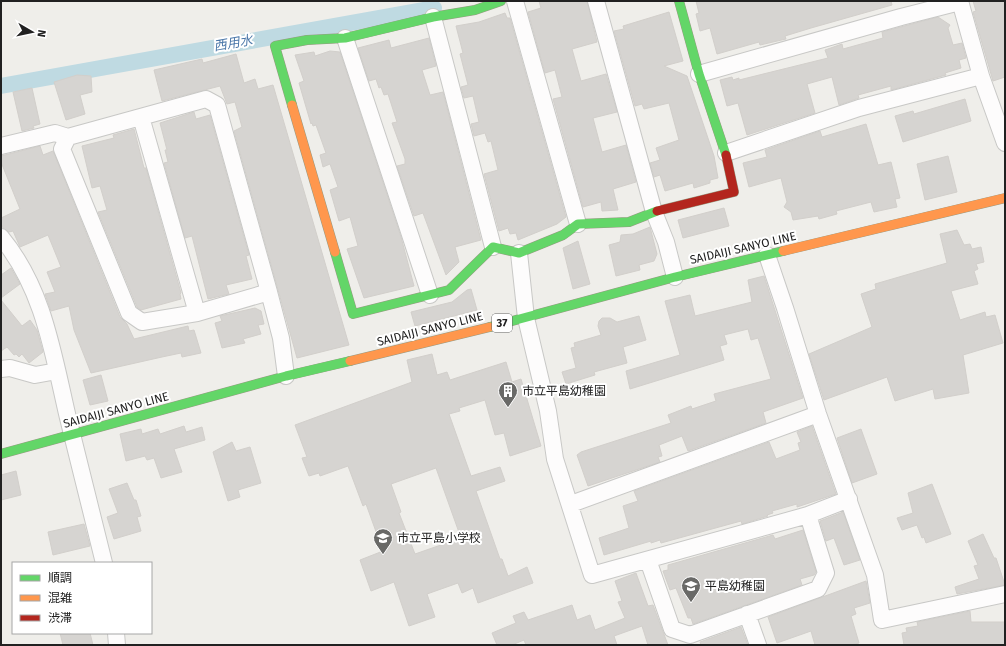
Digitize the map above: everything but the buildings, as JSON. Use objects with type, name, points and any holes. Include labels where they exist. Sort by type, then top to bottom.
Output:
[{"type":"street","points":[[493,247],[450,290],[353,314],[275,46],[308,40],[345,38],[433,17],[475,10],[501,1]]},
{"type":"street","points":[[515,1],[578,224]]},
{"type":"street","points":[[596,1],[654,212],[666,242],[675,276]]},
{"type":"street","points":[[493,247],[519,253],[563,235],[578,224],[628,222],[654,212],[734,192],[726,153],[699,74],[679,1]]},
{"type":"street","points":[[699,74],[960,1],[981,76],[999,111],[1005,143]]},
{"type":"street","points":[[433,17],[493,247]]},
{"type":"street","points":[[345,38],[430,295]]},
{"type":"street","points":[[726,153],[859,108],[981,76]]},
{"type":"street","points":[[1,146],[55,133],[68,137],[206,99],[217,105],[281,338],[286,376]]},
{"type":"street","points":[[141,117],[197,313]]},
{"type":"street","points":[[68,137],[62,149],[129,313],[142,322],[197,313],[269,292]]},
{"type":"street","name":"SAIDAIJI SANYO LINE","points":[[1,454],[286,376],[526,318],[675,276],[1005,198]]},
{"type":"street","points":[[1,237],[15,254],[31,282],[46,325],[104,562]]},
{"type":"street","points":[[519,253],[526,318],[548,411],[555,459],[592,575],[808,514],[849,499]]},
{"type":"street","points":[[767,255],[818,414],[875,575],[882,620],[1005,594]]},
{"type":"street","points":[[1,369],[10,368],[35,375],[57,371]]},
{"type":"street","points":[[570,504],[818,414]]},
{"type":"street","points":[[648,560],[672,629],[690,635],[818,589],[826,573],[808,514]]},
{"type":"street","points":[[748,614],[758,645]]},
{"type":"street","points":[[116,634],[117,645]]},
{"type":"waterway","name":"西用水","points":[[1,86],[434,8]]},
{"type":"traffic: fast","points":[[292,105],[275,46],[307,40],[345,38],[433,17],[475,10],[501,1]]},
{"type":"traffic: fast","points":[[679,1],[699,74],[726,155]]},
{"type":"traffic: fast","points":[[335,252],[353,314],[449,290],[493,247],[519,253],[563,235],[578,224],[629,222],[657,211]]},
{"type":"traffic: fast","points":[[490,327],[675,277],[783,251]]},
{"type":"traffic: fast","points":[[1,454],[286,376],[350,361]]},
{"type":"traffic: slow","points":[[292,105],[335,252]]},
{"type":"traffic: slow","points":[[783,251],[1005,198]]},
{"type":"traffic: slow","points":[[350,361],[490,327]]},
{"type":"traffic: jam","points":[[657,211],[734,192],[726,155]]},
{"type":"place","name":"市立平島幼稚園","points":[[508,408]]},
{"type":"place","name":"市立平島小学校","points":[[383,555]]},
{"type":"place","name":"平島幼稚園","points":[[691,603]]}]
